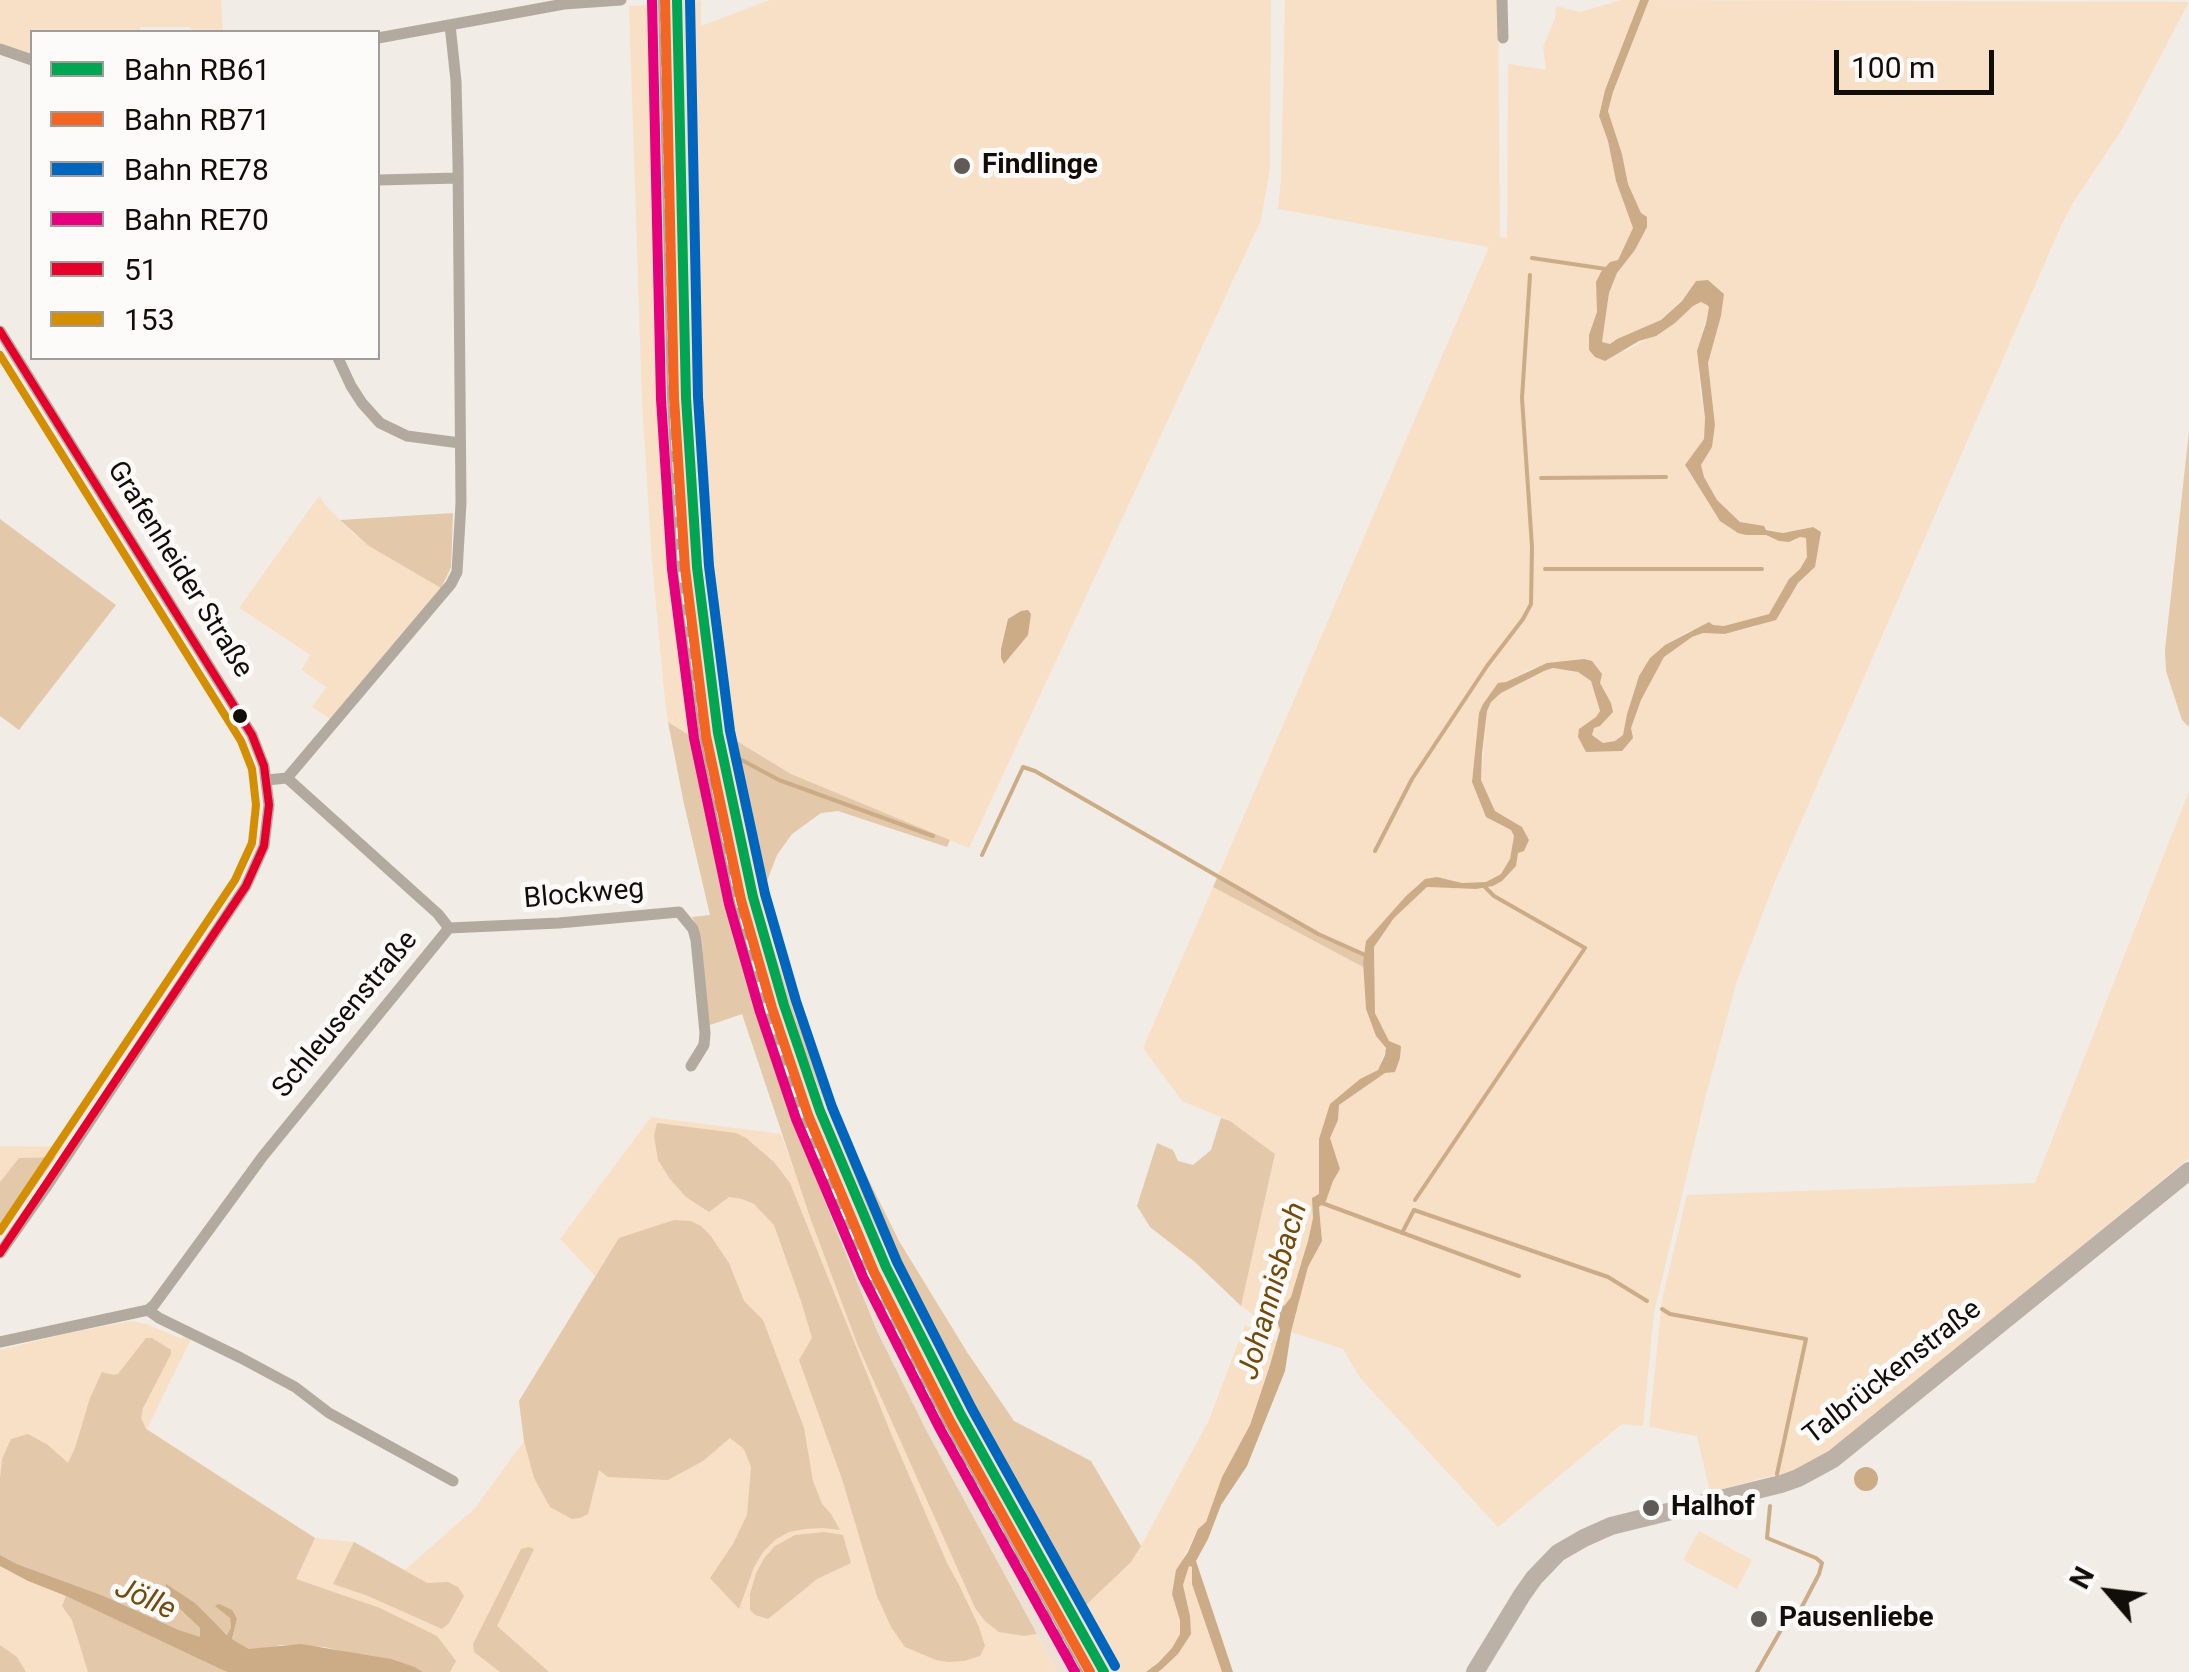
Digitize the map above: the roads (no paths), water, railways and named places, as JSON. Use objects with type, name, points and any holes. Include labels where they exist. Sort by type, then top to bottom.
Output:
[{"type":"main road","name":"Talbrückenstraße","points":[[1476,1672],[1528,1586],[1558,1554],[1610,1526],[1781,1484],[1833,1459],[2189,1170]]},
{"type":"street","points":[[380,38],[564,4],[621,0]]},
{"type":"street","points":[[1502,0],[1503,38]]},
{"type":"street","points":[[267,780],[287,778],[451,584],[457,572],[458,178],[456,81],[450,26]]},
{"type":"street","points":[[0,48],[30,59]]},
{"type":"street","points":[[380,180],[458,178]]},
{"type":"street","name":"Grafenheider Straße","points":[[0,331],[239,713],[257,745],[269,805],[264,846],[246,886],[0,1253]]},
{"type":"street","points":[[339,360],[350,386],[380,423],[407,436],[460,443]]},
{"type":"street","name":"Schleusenstraße","points":[[148,1310],[262,1156],[450,928],[287,778]]},
{"type":"street","name":"Blockweg","points":[[450,928],[559,924],[679,912],[693,929],[696,940],[705,1033],[704,1045],[691,1066]]},
{"type":"street","points":[[0,1342],[148,1310],[296,1388],[329,1412],[453,1480]]},
{"type":"waterway","points":[[1532,258],[1606,269]]},
{"type":"waterway","points":[[1375,851],[1412,779],[1531,604],[1532,547],[1522,398],[1530,275]]},
{"type":"waterway","points":[[1541,478],[1666,477]]},
{"type":"waterway","points":[[1545,569],[1762,569]]},
{"type":"waterway","points":[[738,758],[779,780],[933,836]]},
{"type":"waterway","points":[[982,855],[1023,767],[1318,934],[1367,956]]},
{"type":"waterway","points":[[1415,1200],[1585,948],[1494,896],[1483,885]]},
{"type":"waterway","name":"Johannisbach","points":[[1322,1203],[1519,1276]]},
{"type":"waterway","points":[[1402,1233],[1414,1210],[1608,1277],[1647,1301]]},
{"type":"waterway","points":[[1662,1309],[1670,1314],[1806,1339],[1777,1474]]},
{"type":"waterway","points":[[1757,1672],[1785,1623],[1794,1622],[1822,1563],[1767,1538],[1770,1506]]},
{"type":"railway","points":[[662,0],[671,398],[680,569],[703,736],[737,901],[767,1010],[803,1117],[867,1274],[942,1425],[1079,1672]]},
{"type":"rail line","name":"RB71","points":[[665,0],[674,398],[685,568],[706,736],[741,900],[808,1115],[874,1272],[950,1421],[1090,1672]]},
{"type":"rail line","name":"RB61","points":[[677,0],[686,398],[697,567],[718,733],[753,897],[820,1111],[886,1267],[961,1415],[1104,1672]]},
{"type":"rail line","name":"RE78","points":[[690,0],[698,397],[709,566],[730,731],[765,894],[832,1107],[897,1262],[972,1409],[1115,1666]]},
{"type":"rail line","name":"RE70","points":[[652,1],[661,399],[672,569],[694,738],[729,904],[796,1119],[863,1277],[939,1427],[1075,1672]]},
{"type":"place","name":"Findlinge","points":[[962,166]]},
{"type":"place","name":"Halhof","points":[[1651,1508]]},
{"type":"place","name":"Pausenliebe","points":[[1759,1619]]},
{"type":"water label","name":"Jölle","points":[[145,1600]]}]
